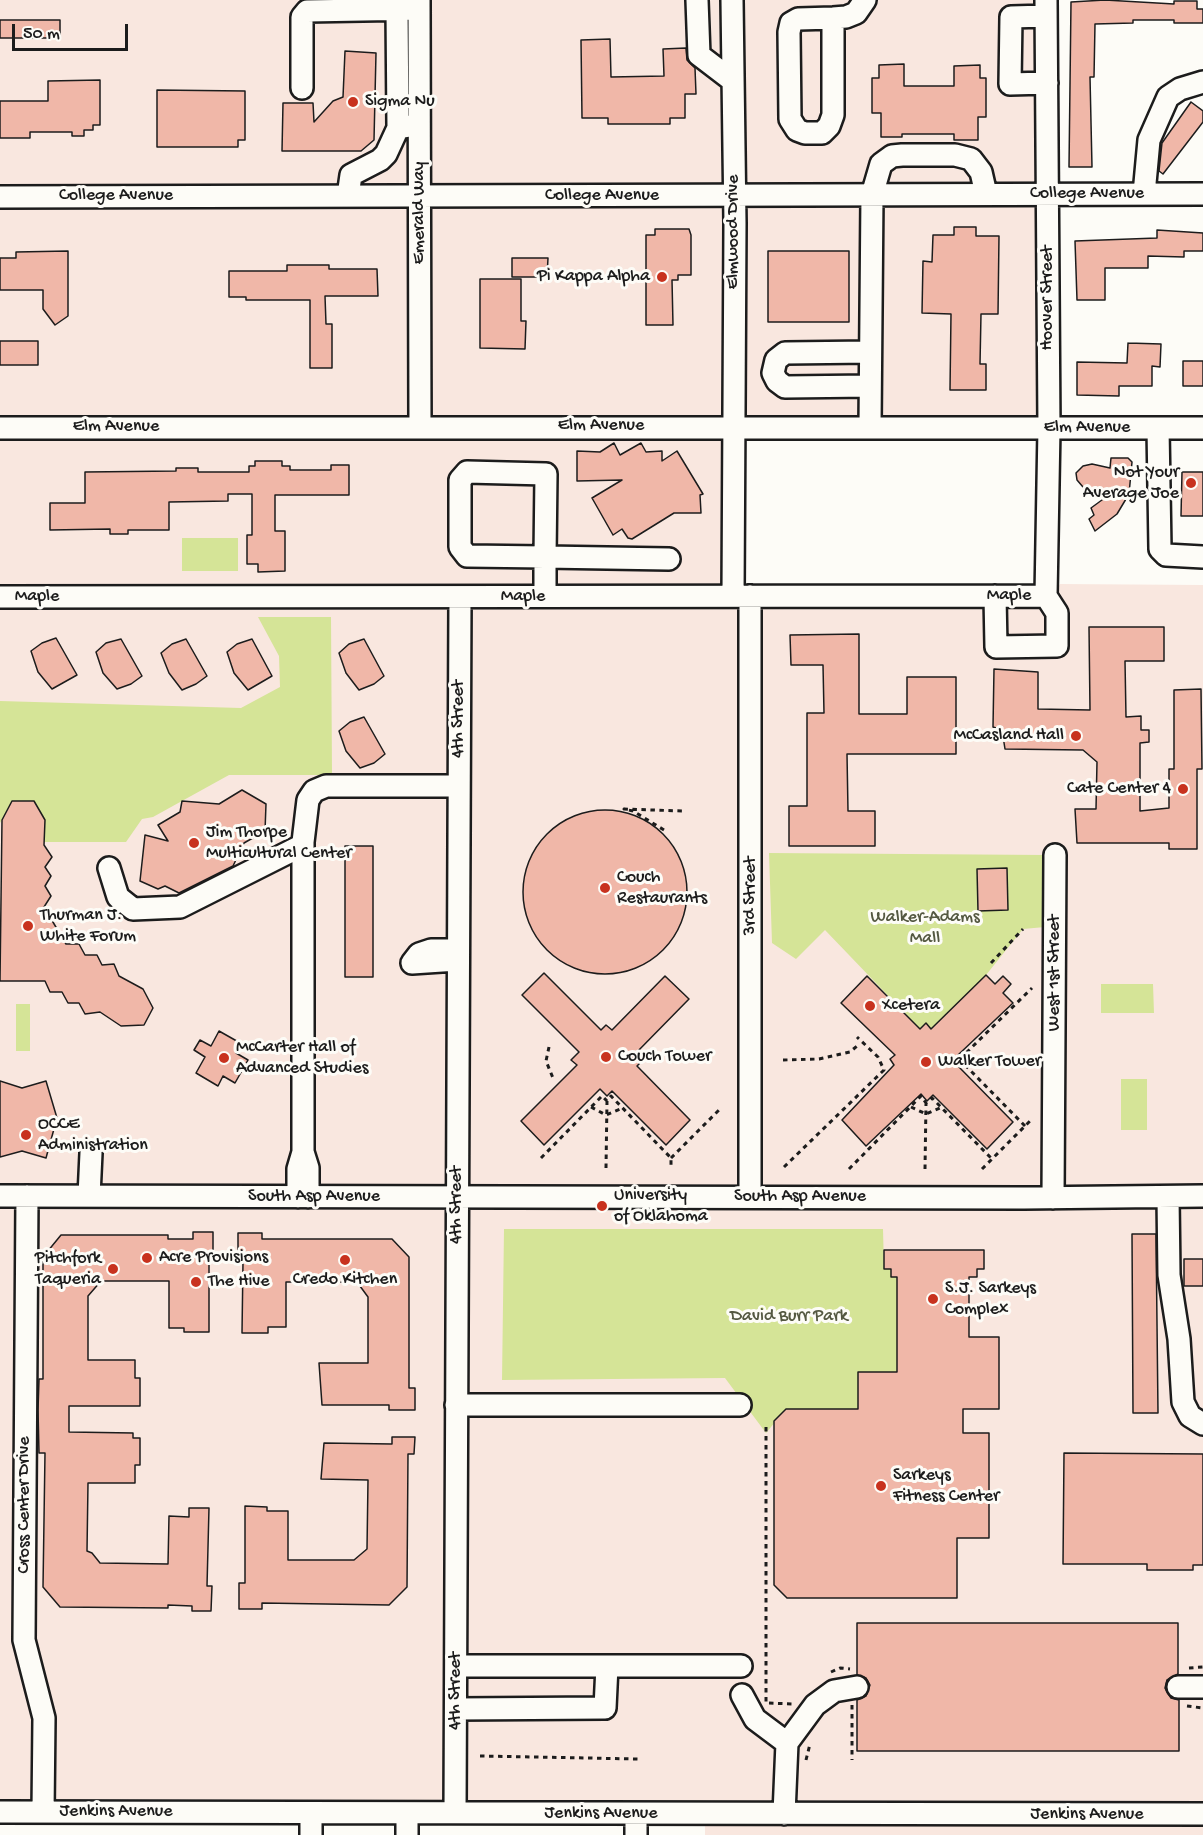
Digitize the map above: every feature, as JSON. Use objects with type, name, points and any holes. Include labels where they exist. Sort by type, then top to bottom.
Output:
[{"type":"street","points":[[697,0],[699,56],[733,81]]},
{"type":"street","name":"Elmwood Drive","points":[[732,0],[735,196],[734,464]]},
{"type":"street","points":[[833,18],[833,115],[829,126],[822,133],[805,133],[797,130],[790,119],[789,32],[791,23],[798,20],[856,14],[865,0]]},
{"type":"street","points":[[302,88],[302,17],[307,11],[397,9],[419,4]]},
{"type":"street","name":"Emerald Way","points":[[419,4],[420,426]]},
{"type":"street","points":[[1046,8],[1011,17],[1010,84],[1047,84]]},
{"type":"street","name":"Hoover Street","points":[[1046,8],[1049,428],[1046,597]]},
{"type":"street","points":[[348,196],[351,175],[387,154],[398,119],[397,9]]},
{"type":"street","points":[[1144,194],[1149,140],[1168,97],[1180,88],[1203,82]]},
{"type":"street","points":[[398,119],[419,126]]},
{"type":"street","points":[[870,426],[872,195],[881,164],[892,156],[955,155],[971,159],[981,172],[986,194]]},
{"type":"street","name":"College Avenue","points":[[0,197],[1203,194]]},
{"type":"street","points":[[870,352],[785,354],[776,360],[773,373],[777,381],[786,387],[870,386]]},
{"type":"street","name":"Elm Avenue","points":[[0,428],[420,426],[1203,428]]},
{"type":"street","points":[[1158,428],[1160,549],[1166,555],[1203,557]]},
{"type":"street","name":"3rd Street","points":[[734,464],[741,596],[750,1197]]},
{"type":"street","points":[[545,597],[545,557],[546,474],[467,472],[460,480],[460,547],[467,556],[545,557],[669,559]]},
{"type":"street","name":"Maple","points":[[0,597],[1046,597]]},
{"type":"street","name":"4th Street","points":[[455,1813],[460,597]]},
{"type":"street","points":[[995,597],[996,647],[1057,646],[1057,614],[1046,597]]},
{"type":"street","points":[[303,1197],[308,1168],[303,1152],[303,844],[308,800],[314,791],[326,786],[458,786]]},
{"type":"street","points":[[109,868],[118,897],[133,909],[172,908],[205,896],[303,844]]},
{"type":"street","name":"West 1st Street","points":[[1053,1198],[1055,855]]},
{"type":"street","points":[[89,1196],[91,1153]]},
{"type":"street","name":"South Asp Avenue","points":[[0,1196],[457,1198],[1203,1196]]},
{"type":"street","name":"Cross Center Drive","points":[[27,1196],[24,1640],[44,1718],[43,1812]]},
{"type":"street","points":[[1168,1197],[1169,1275],[1179,1339],[1184,1402],[1190,1416],[1203,1424]]},
{"type":"street","points":[[456,1405],[740,1405]]},
{"type":"street","points":[[456,1666],[741,1666]]},
{"type":"street","points":[[456,1709],[605,1708],[607,1666]]},
{"type":"street","points":[[784,1814],[787,1743],[815,1705],[857,1678]]},
{"type":"street","points":[[1178,1687],[1203,1687]]},
{"type":"street","points":[[742,1695],[755,1719],[787,1743]]},
{"type":"street","name":"Jenkins Avenue","points":[[0,1812],[1203,1815]]},
{"type":"street","points":[[310,1813],[311,1835]]},
{"type":"street","points":[[407,1813],[407,1835]]},
{"type":"street","points":[[636,1814],[636,1835]]},
{"type":"path","points":[[664,830],[633,811],[624,809],[682,811]]},
{"type":"path","points":[[991,963],[1023,929]]},
{"type":"path","points":[[1025,1126],[965,1065],[964,1055],[1032,988]]},
{"type":"path","points":[[784,1167],[884,1070],[878,1057],[857,1037]]},
{"type":"path","points":[[783,1060],[819,1059],[850,1052],[857,1046]]},
{"type":"path","points":[[549,1047],[546,1061],[553,1078]]},
{"type":"path","points":[[541,1158],[602,1096],[607,1101]]},
{"type":"path","points":[[606,1168],[606,1115],[607,1101],[611,1096],[671,1158],[671,1167]]},
{"type":"path","points":[[849,1169],[921,1096],[926,1103],[925,1169]]},
{"type":"path","points":[[926,1103],[932,1098],[992,1159]]},
{"type":"path","points":[[591,1107],[606,1115]]},
{"type":"path","points":[[911,1107],[926,1114],[942,1107]]},
{"type":"path","points":[[606,1115],[623,1108]]},
{"type":"path","points":[[671,1158],[721,1108]]},
{"type":"path","points":[[982,1169],[1031,1120]]},
{"type":"path","points":[[766,1427],[766,1703],[799,1705]]},
{"type":"path","points":[[822,1676],[840,1668],[857,1678]]},
{"type":"path","points":[[843,1705],[852,1703],[852,1760]]},
{"type":"path","points":[[806,1760],[807,1749],[812,1742]]},
{"type":"path","points":[[480,1756],[639,1759]]},
{"type":"shaded area","name":"University of Oklahoma","points":[[0,0],[1040,0],[1038,416],[727,417],[726,606],[1045,607],[1060,584],[1203,585],[1203,1835],[705,1835],[705,1806],[0,1804]]},
{"type":"green space","points":[[182,538],[238,538],[238,571],[182,571]]},
{"type":"green space","points":[[258,617],[331,617],[332,775],[229,775],[153,817],[142,819],[126,842],[44,842],[45,820],[34,801],[12,801],[0,823],[0,701],[241,708],[280,687],[279,656]]},
{"type":"green space","name":"Walker-Adams Mall","points":[[769,853],[1046,855],[1045,927],[1023,929],[986,975],[931,1029],[920,1029],[825,930],[796,959],[772,943]]},
{"type":"green space","points":[[1101,984],[1153,984],[1154,1013],[1101,1013]]},
{"type":"green space","points":[[16,1004],[30,1004],[30,1051],[16,1051]]},
{"type":"green space","points":[[1121,1079],[1147,1079],[1147,1130],[1121,1130]]},
{"type":"green space","name":"David Burr Park","points":[[504,1229],[883,1229],[884,1268],[891,1269],[891,1277],[897,1277],[897,1372],[858,1372],[858,1409],[786,1409],[766,1433],[725,1378],[502,1380]]},
{"type":"building","points":[[1105,0],[1174,4],[1174,1],[1197,1],[1197,9],[1203,9],[1203,23],[1133,20],[1133,23],[1095,24],[1094,77],[1090,77],[1092,167],[1069,167],[1071,2]]},
{"type":"building","points":[[0,20],[60,20],[60,38],[0,38]]},
{"type":"building","points":[[610,39],[611,77],[664,76],[663,49],[686,48],[687,60],[695,68],[696,94],[685,94],[685,118],[670,118],[670,124],[608,124],[608,118],[582,118],[581,40]]},
{"type":"building","name":"Sigma Nu","points":[[345,51],[376,53],[374,140],[361,151],[282,151],[283,103],[313,103],[314,122],[333,101],[343,97]]},
{"type":"building","points":[[904,64],[904,86],[954,86],[954,66],[980,65],[980,78],[986,78],[986,117],[978,117],[978,140],[954,140],[954,134],[902,134],[902,137],[881,137],[881,113],[872,113],[872,78],[879,78],[879,65]]},
{"type":"building","points":[[100,80],[100,125],[93,125],[93,130],[84,130],[84,136],[72,136],[72,132],[30,132],[30,138],[0,138],[0,101],[48,101],[48,81]]},
{"type":"building","points":[[157,90],[245,91],[245,140],[238,140],[238,147],[157,147]]},
{"type":"building","points":[[1191,102],[1203,111],[1203,122],[1163,174],[1159,171],[1162,143]]},
{"type":"building","points":[[954,227],[976,227],[976,236],[999,236],[998,314],[981,314],[980,364],[986,364],[986,390],[950,390],[951,314],[922,313],[923,261],[932,262],[933,235],[954,235]]},
{"type":"building","name":"Pi Kappa Alpha","points":[[655,229],[689,229],[691,235],[691,275],[678,275],[678,280],[672,280],[673,325],[646,325],[646,235],[655,235]]},
{"type":"building","points":[[1157,230],[1203,233],[1203,251],[1184,251],[1184,257],[1148,256],[1148,268],[1105,268],[1105,300],[1077,300],[1075,241],[1157,238]]},
{"type":"building","points":[[68,251],[68,316],[55,325],[43,309],[43,290],[0,290],[0,258],[16,258],[16,252]]},
{"type":"building","points":[[768,251],[849,251],[849,322],[768,322]]},
{"type":"building","points":[[512,258],[548,258],[547,277],[512,277]]},
{"type":"building","points":[[287,265],[329,265],[329,269],[377,269],[378,296],[325,296],[326,324],[332,324],[332,368],[310,368],[310,300],[246,300],[246,297],[229,297],[229,271],[287,271]]},
{"type":"building","points":[[480,279],[521,279],[521,321],[526,321],[525,349],[480,348]]},
{"type":"building","points":[[0,341],[38,341],[38,365],[0,365]]},
{"type":"building","points":[[1128,343],[1161,344],[1160,367],[1152,366],[1152,386],[1119,386],[1119,396],[1077,395],[1077,362],[1127,363]]},
{"type":"building","points":[[1183,361],[1203,361],[1203,386],[1183,386]]},
{"type":"building","points":[[614,443],[620,455],[641,443],[646,452],[662,451],[662,461],[677,451],[703,494],[700,495],[701,513],[674,513],[632,539],[628,538],[622,529],[613,535],[592,498],[622,480],[577,481],[577,451],[600,452]]},
{"type":"building","points":[[1111,458],[1128,458],[1132,462],[1129,494],[1117,514],[1095,531],[1089,519],[1094,515],[1091,508],[1106,497],[1083,487],[1077,480],[1076,473],[1083,466],[1092,464],[1110,468]]},
{"type":"building","points":[[255,461],[282,461],[282,466],[290,466],[290,470],[331,470],[331,465],[349,465],[349,495],[275,495],[275,531],[285,531],[285,571],[258,572],[258,564],[247,564],[247,535],[252,535],[252,494],[228,494],[228,501],[169,502],[169,530],[128,530],[128,534],[110,534],[110,529],[50,530],[50,503],[85,503],[85,472],[176,471],[176,468],[198,468],[198,472],[249,472],[249,466],[255,466]]},
{"type":"building","points":[[1182,472],[1203,472],[1203,516],[1181,516]]},
{"type":"building","name":"McCasland Hall","points":[[1089,627],[1164,627],[1164,661],[1125,661],[1126,717],[1141,716],[1141,730],[1149,730],[1149,742],[1140,743],[1140,811],[1169,808],[1169,769],[1174,769],[1174,690],[1201,689],[1202,769],[1197,769],[1197,849],[1169,849],[1169,843],[1077,843],[1075,809],[1096,809],[1097,762],[1083,750],[1005,749],[1002,730],[993,727],[994,669],[1038,672],[1038,709],[1090,710]]},
{"type":"building","points":[[859,634],[859,714],[907,714],[907,677],[956,677],[956,754],[847,754],[848,811],[875,811],[875,846],[789,846],[789,806],[807,806],[807,713],[824,713],[823,665],[791,665],[790,635]]},
{"type":"building","points":[[56,638],[77,675],[52,689],[38,672],[31,651],[42,643]]},
{"type":"building","points":[[121,639],[142,676],[131,684],[117,689],[103,673],[96,652],[106,643]]},
{"type":"building","points":[[186,639],[207,676],[182,690],[169,673],[161,653],[172,644]]},
{"type":"building","points":[[252,639],[272,676],[248,690],[234,673],[227,652],[237,644]]},
{"type":"building","points":[[364,639],[384,676],[374,684],[359,690],[346,673],[339,653],[349,644]]},
{"type":"building","points":[[364,717],[385,754],[374,763],[360,768],[346,751],[339,731],[350,722]]},
{"type":"building","name":"Jim Thorpe Multicultural Center","points":[[242,790],[266,804],[265,831],[244,843],[233,866],[179,893],[165,886],[158,889],[140,881],[145,835],[168,841],[158,825],[180,812],[182,801],[219,804]]},
{"type":"building","name":"Thurman J. White Forum","points":[[12,801],[34,801],[45,820],[44,845],[52,857],[45,867],[51,876],[45,886],[51,896],[44,907],[66,944],[79,944],[85,955],[97,955],[102,965],[114,964],[119,976],[143,989],[153,1008],[144,1025],[121,1026],[100,1012],[85,1014],[79,1003],[68,1003],[62,992],[50,992],[45,981],[0,981],[2,820]]},
{"type":"building","name":"Couch Restaurants","points":[[605,810],[636,816],[663,834],[681,861],[687,892],[681,923],[663,950],[636,968],[605,974],[574,968],[547,950],[529,923],[523,892],[529,861],[547,834],[574,816]]},
{"type":"building","points":[[345,846],[373,846],[373,977],[345,977]]},
{"type":"building","points":[[1007,868],[1008,910],[978,911],[977,869]]},
{"type":"building","name":"Couch Tower","points":[[544,973],[601,1030],[606,1025],[612,1030],[665,976],[689,999],[635,1054],[642,1061],[637,1066],[690,1120],[666,1145],[612,1091],[607,1096],[600,1089],[544,1145],[521,1121],[577,1065],[571,1060],[579,1052],[522,995]]},
{"type":"building","name":"Walker Tower","points":[[986,975],[995,984],[1003,976],[1011,984],[1003,993],[1013,1003],[958,1055],[962,1059],[957,1065],[1013,1122],[987,1149],[933,1095],[927,1101],[921,1094],[866,1146],[842,1120],[894,1065],[890,1059],[895,1055],[841,1003],[867,976],[920,1029],[926,1023],[931,1029]]},
{"type":"building","name":"McCarter Hall of Advanced Studies","points":[[219,1031],[242,1044],[236,1053],[248,1060],[235,1083],[223,1076],[218,1086],[196,1073],[205,1057],[194,1050],[200,1040],[211,1046]]},
{"type":"building","name":"OCCE Administration","points":[[0,1081],[22,1088],[46,1081],[57,1118],[46,1158],[22,1151],[0,1157]]},
{"type":"building","points":[[193,1232],[213,1232],[213,1258],[209,1258],[209,1332],[184,1332],[184,1328],[169,1328],[169,1281],[101,1281],[88,1296],[88,1360],[135,1360],[135,1378],[140,1378],[140,1406],[69,1406],[69,1432],[133,1433],[133,1438],[140,1438],[140,1465],[135,1465],[135,1483],[88,1483],[87,1551],[92,1553],[100,1563],[168,1564],[169,1516],[189,1517],[189,1508],[209,1508],[207,1586],[212,1586],[211,1611],[192,1611],[192,1606],[168,1605],[168,1608],[60,1607],[43,1587],[45,1453],[39,1453],[38,1410],[39,1379],[43,1379],[43,1257],[61,1235],[168,1235],[168,1239],[193,1239]]},
{"type":"building","points":[[238,1233],[262,1233],[262,1239],[392,1239],[409,1257],[409,1388],[415,1388],[415,1410],[389,1410],[389,1405],[322,1405],[319,1363],[368,1363],[368,1297],[357,1282],[286,1282],[286,1327],[268,1327],[268,1333],[242,1333],[243,1262],[238,1262]]},
{"type":"building","points":[[1132,1234],[1156,1234],[1158,1413],[1133,1413]]},
{"type":"building","name":"Sarkeys Fitness Center","points":[[884,1250],[984,1250],[984,1269],[977,1269],[977,1277],[969,1277],[969,1337],[999,1337],[999,1409],[963,1409],[963,1433],[989,1433],[989,1538],[957,1538],[957,1598],[787,1598],[774,1585],[774,1421],[786,1409],[858,1409],[858,1372],[897,1372],[897,1277],[891,1277],[891,1269],[884,1269]]},
{"type":"building","points":[[1184,1259],[1203,1259],[1203,1286],[1184,1286]]},
{"type":"building","points":[[392,1437],[415,1437],[414,1454],[408,1454],[407,1587],[389,1605],[262,1603],[262,1609],[239,1609],[239,1583],[245,1583],[245,1506],[267,1507],[267,1511],[288,1511],[288,1560],[354,1560],[367,1549],[368,1480],[321,1479],[324,1443],[392,1444]]},
{"type":"building","points":[[1064,1453],[1203,1454],[1203,1565],[1193,1565],[1193,1570],[1147,1570],[1147,1564],[1063,1564]]},
{"type":"building","points":[[857,1623],[1178,1623],[1178,1674],[1167,1680],[1165,1688],[1171,1698],[1179,1700],[1179,1751],[857,1751],[857,1700],[866,1696],[870,1685],[866,1678],[857,1675]]},
{"type":"place","name":"Sigma Nu","points":[[353,102]]},
{"type":"place","name":"Pi Kappa Alpha","points":[[662,277]]},
{"type":"place","name":"Not Your Average Joe","points":[[1191,483]]},
{"type":"place","name":"McCasland Hall","points":[[1076,736]]},
{"type":"place","name":"Cate Center 4","points":[[1183,789]]},
{"type":"place","name":"Jim Thorpe Multicultural Center","points":[[194,843]]},
{"type":"place","name":"Couch Restaurants","points":[[605,888]]},
{"type":"place","name":"Thurman J. White Forum","points":[[28,926]]},
{"type":"place","name":"Xcetera","points":[[870,1006]]},
{"type":"place","name":"Couch Tower","points":[[606,1057]]},
{"type":"place","name":"McCarter Hall of Advanced Studies","points":[[224,1058]]},
{"type":"place","name":"Walker Tower","points":[[926,1062]]},
{"type":"place","name":"OCCE Administration","points":[[26,1135]]},
{"type":"place","name":"University of Oklahoma","points":[[602,1206]]},
{"type":"place","name":"Acre Provisions","points":[[147,1258]]},
{"type":"place","name":"Credo Kitchen","points":[[345,1260]]},
{"type":"place","name":"Pitchfork Taqueria","points":[[113,1269]]},
{"type":"place","name":"The Hive","points":[[196,1282]]},
{"type":"place","name":"S.J. Sarkeys Complex","points":[[933,1299]]},
{"type":"place","name":"Sarkeys Fitness Center","points":[[881,1486]]}]
